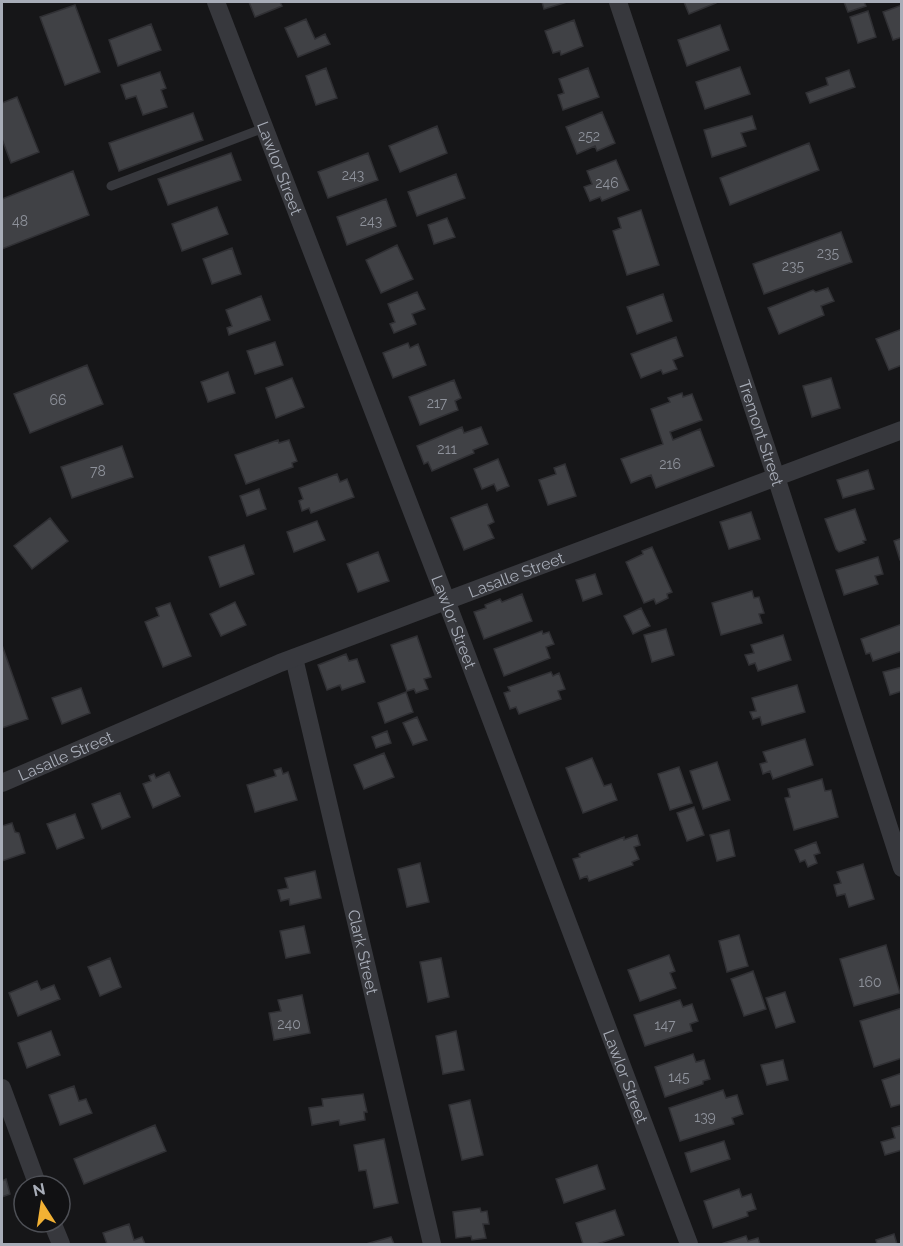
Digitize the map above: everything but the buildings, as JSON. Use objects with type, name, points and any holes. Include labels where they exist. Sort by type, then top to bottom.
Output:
[{"type":"street","name":"Lawlor Street","points":[[216,2],[446,600],[689,1245]]},
{"type":"street","name":"Tremont Street","points":[[618,2],[776,477],[902,868]]},
{"type":"street","name":"Lasalle Street","points":[[2,783],[294,658],[902,430]]},
{"type":"street","name":"Clark Street","points":[[294,658],[432,1245]]},
{"type":"street","points":[[2,1088],[34,1174]]},
{"type":"lane","points":[[111,186],[264,128]]}]
